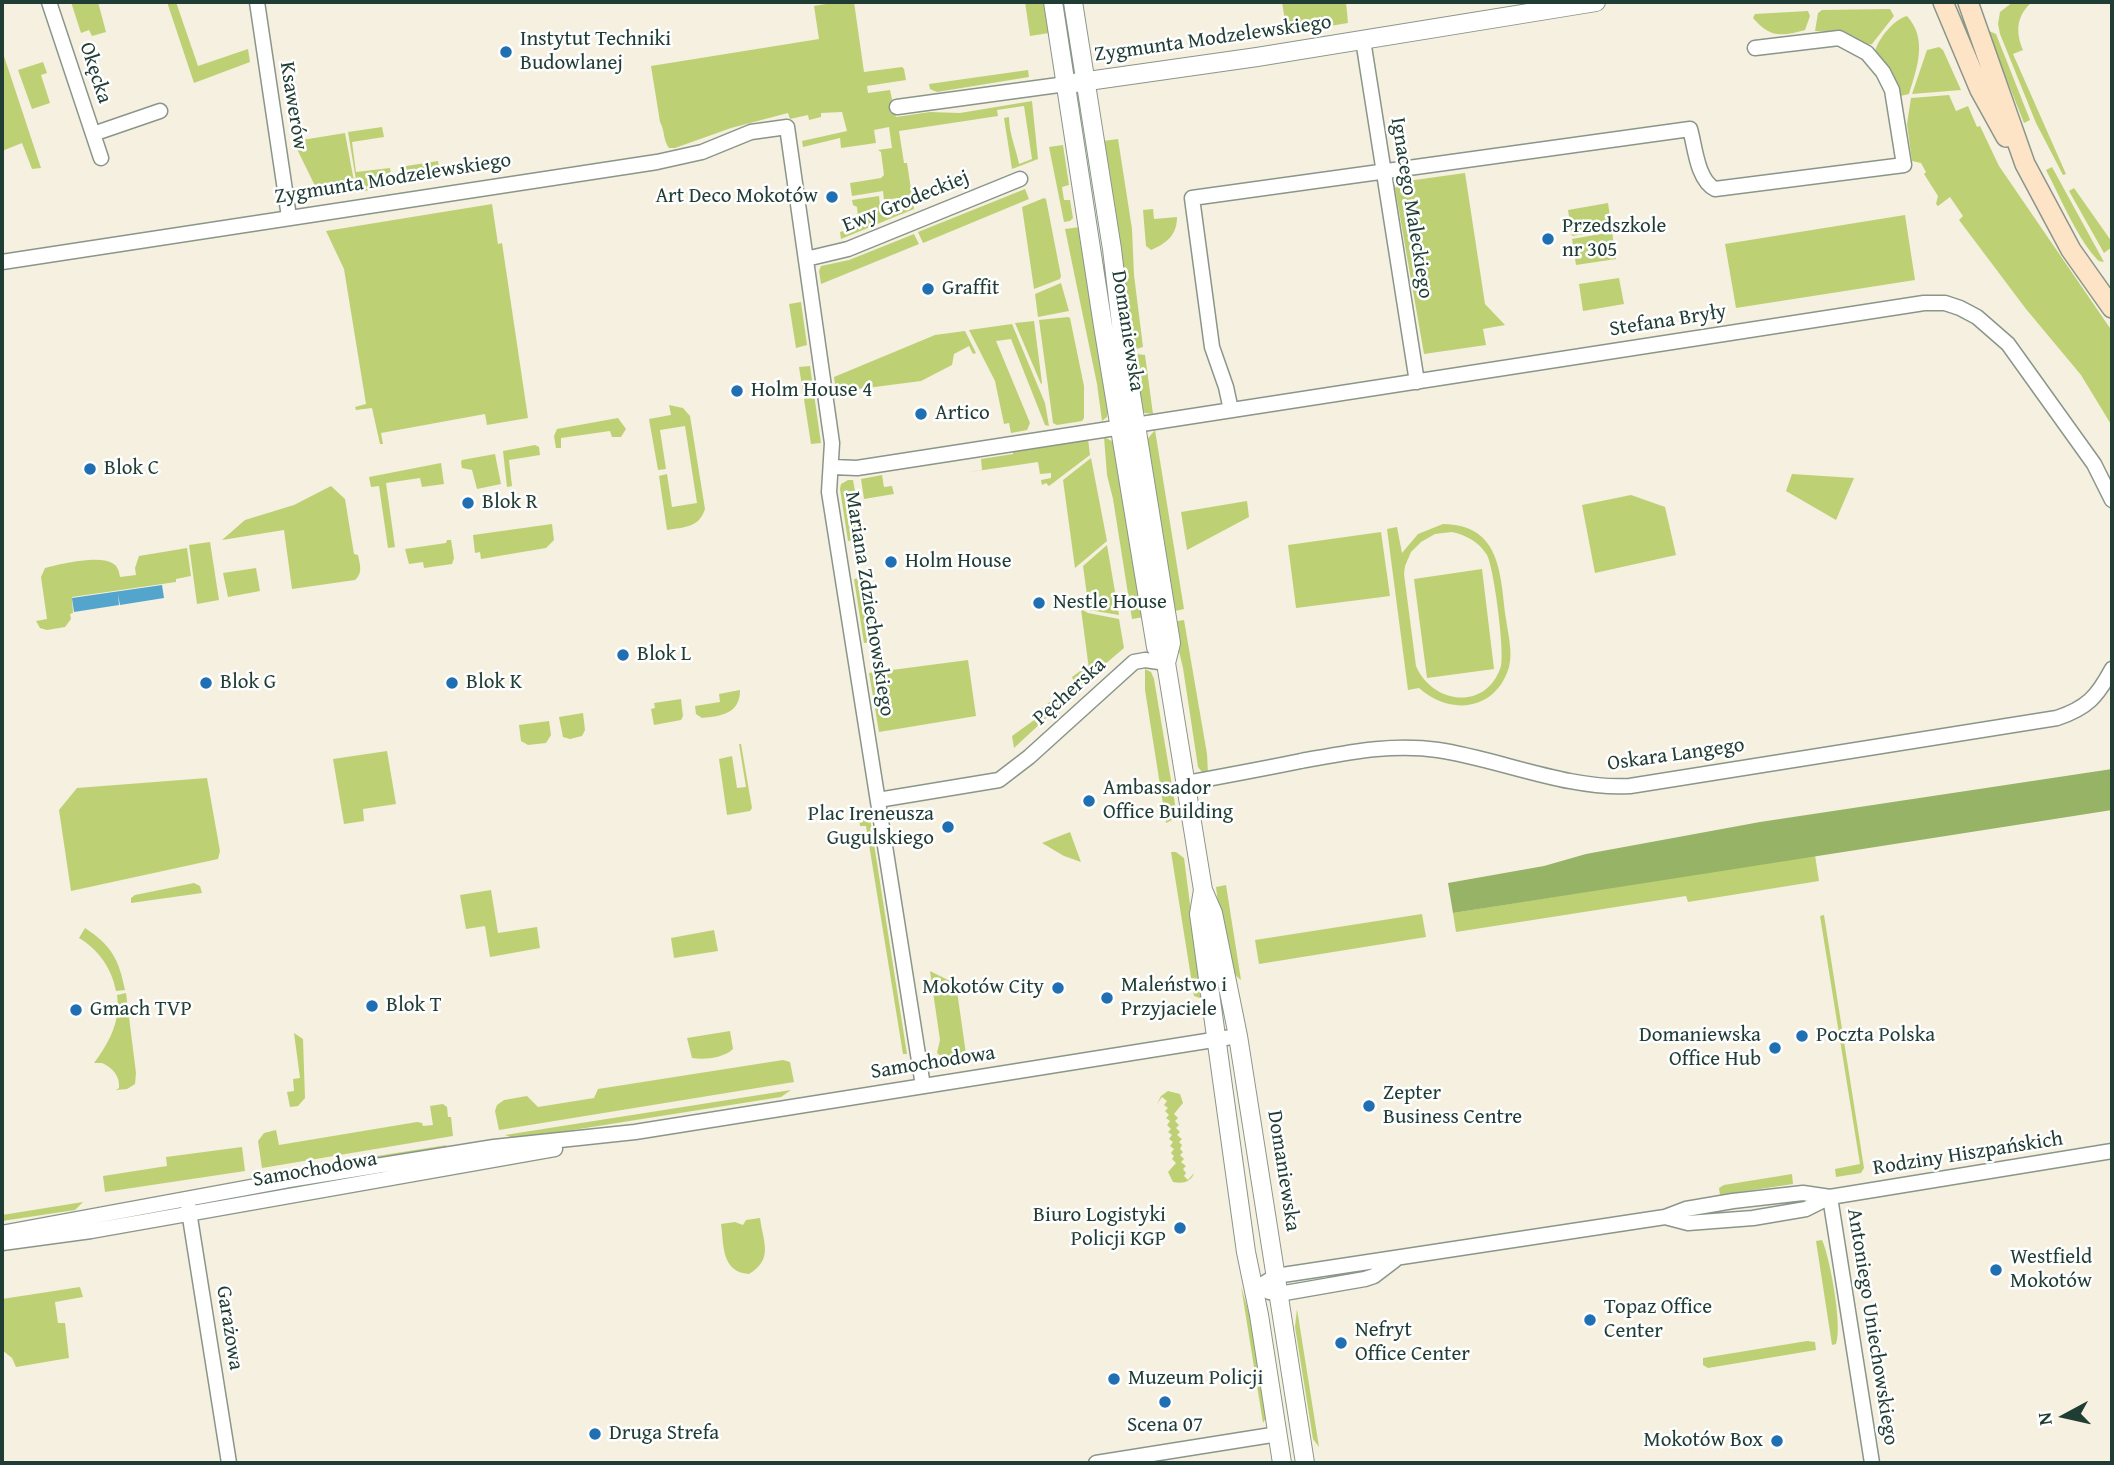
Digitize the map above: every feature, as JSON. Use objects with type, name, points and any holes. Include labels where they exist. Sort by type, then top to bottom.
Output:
[{"type":"main road","points":[[1943,2],[1986,103],[2025,163],[2066,241],[2112,309]]},
{"type":"main road","points":[[1968,2],[2025,163]]},
{"type":"street","name":"Okęcka","points":[[49,2],[101,158]]},
{"type":"street","name":"Ksawerów","points":[[257,2],[289,217]]},
{"type":"street","name":"Domaniewska","points":[[1053,2],[1128,426],[1171,643],[1166,663],[1203,890],[1213,913],[1238,1036],[1305,1463]]},
{"type":"street","name":"Domaniewska","points":[[1073,2],[1086,81],[1128,426]]},
{"type":"street","name":"Zygmunta Modzelewskiego","points":[[1066,84],[1363,40],[1528,7],[1596,2]]},
{"type":"street","points":[[1231,410],[1212,347],[1192,198],[1690,129],[1704,177],[1714,189],[1904,165],[1892,90],[1883,72],[1867,53],[1839,38],[1755,48]]},
{"type":"street","name":"Ignacego Maleckiego","points":[[1363,40],[1417,382]]},
{"type":"street","points":[[897,107],[1066,84]]},
{"type":"street","points":[[93,134],[160,111]]},
{"type":"street","name":"Zygmunta Modzelewskiego","points":[[2,262],[657,162],[702,152],[751,132],[787,127]]},
{"type":"street","name":"Mariana Zdziechowskiego","points":[[787,127],[832,443],[829,492],[923,1086]]},
{"type":"street","name":"Ewy Grodeckiej","points":[[806,259],[848,249],[1020,179]]},
{"type":"street","name":"Stefana Bryły","points":[[832,467],[856,468],[1924,303],[1945,303],[1977,317],[2008,344],[2094,464],[2112,500]]},
{"type":"street","name":"Pęcherska","points":[[878,800],[995,782],[1009,773],[1134,662],[1145,660],[1166,663]]},
{"type":"street","name":"Oskara Langego","points":[[1186,783],[1358,751],[1404,747],[1486,759],[1606,788],[1630,786],[2057,718],[2093,699],[2112,669]]},
{"type":"street","name":"Domaniewska","points":[[1203,890],[1199,914],[1232,1158],[1282,1463]]},
{"type":"street","name":"Samochodowa","points":[[2,1233],[496,1161],[635,1132],[1238,1036]]},
{"type":"street","name":"Rodziny Hiszpańskich","points":[[1253,1290],[1276,1276],[1665,1217],[1686,1209],[1733,1201],[1804,1193],[1830,1197],[2112,1151]]},
{"type":"street","name":"Antoniego Uniechowskiego","points":[[1830,1197],[1872,1463]]},
{"type":"street","name":"Samochodowa","points":[[2,1243],[91,1231],[188,1206]]},
{"type":"street","name":"Garażowa","points":[[188,1206],[229,1463]]},
{"type":"street","name":"Rodziny Hiszpańskich","points":[[1253,1290],[1279,1294],[1365,1279],[1374,1276],[1396,1259]]},
{"type":"street","points":[[1096,1463],[1278,1434]]},
{"type":"green space","points":[[71,2],[98,2],[106,32],[92,36],[89,30],[81,33]]},
{"type":"green space","points":[[167,2],[176,2],[198,66],[248,49],[250,62],[194,83]]},
{"type":"green space","points":[[854,2],[864,72],[902,67],[904,69],[906,80],[867,86],[868,93],[890,90],[896,117],[930,112],[960,113],[1032,101],[1038,159],[1012,169],[1004,118],[1009,117],[1019,164],[1032,159],[1024,106],[997,110],[998,116],[899,131],[914,209],[841,239],[840,232],[859,227],[857,207],[852,200],[879,196],[881,213],[900,210],[898,198],[884,200],[883,191],[852,196],[850,183],[881,178],[884,175],[881,152],[878,150],[892,148],[889,127],[874,130],[876,143],[841,148],[840,138],[803,147],[802,141],[847,131],[842,112],[821,113],[821,117],[809,120],[808,115],[790,119],[788,113],[669,148],[660,122],[651,66],[819,39],[814,6]]},
{"type":"green space","points":[[1025,2],[1044,2],[1049,33],[1030,36]]},
{"type":"green space","points":[[1282,2],[1346,2],[1348,23],[1287,33]]},
{"type":"green space","points":[[2013,2],[2032,2],[2020,18],[2019,36],[2023,50],[2013,54],[2066,174],[2063,175],[2036,123],[2000,34],[2000,12]]},
{"type":"green space","points":[[1890,9],[1894,16],[1872,44],[1867,45],[1840,32],[1815,31],[1818,13],[1822,10]]},
{"type":"green space","points":[[1808,11],[1810,16],[1805,30],[1789,34],[1770,32],[1753,18],[1755,14]]},
{"type":"green space","points":[[1907,16],[1917,34],[1919,54],[1909,94],[1900,96],[1890,70],[1875,52],[1887,31]]},
{"type":"green space","points":[[1987,30],[1996,34],[2030,120],[2024,123]]},
{"type":"green space","points":[[1939,47],[1943,50],[1961,90],[1912,94],[1927,50]]},
{"type":"green space","points":[[2,50],[41,168],[32,169],[22,143],[2,151]]},
{"type":"green space","points":[[43,62],[47,73],[41,75],[50,103],[32,109],[18,70]]},
{"type":"green space","points":[[1028,70],[1029,77],[937,92],[930,89],[929,84]]},
{"type":"green space","points":[[1949,95],[1956,111],[1968,106],[1999,166],[2112,331],[2112,426],[2081,375],[2026,309],[1959,220],[1963,216],[1950,197],[1938,206],[1938,196],[1924,174],[1926,172],[1921,163],[1912,161],[1907,124],[1911,98]]},
{"type":"green space","points":[[382,127],[384,137],[352,142],[356,172],[390,168],[393,186],[358,192],[348,132]]},
{"type":"green space","points":[[345,133],[356,192],[321,198],[295,145],[302,140]]},
{"type":"green space","points":[[1118,139],[1132,229],[1134,275],[1143,347],[1136,349],[1129,345],[1103,141]]},
{"type":"green space","points":[[1063,145],[1069,185],[1062,187],[1064,200],[1070,200],[1073,218],[1064,222],[1049,147]]},
{"type":"green space","points":[[438,161],[440,175],[402,181],[400,167]]},
{"type":"green space","points":[[2052,167],[2104,262],[2096,259],[2075,227],[2046,170]]},
{"type":"green space","points":[[1465,173],[1485,304],[1505,325],[1483,329],[1486,345],[1424,354],[1395,188],[1400,182]]},
{"type":"green space","points":[[2074,188],[2112,242],[2112,247],[2104,253],[2069,191]]},
{"type":"green space","points":[[1025,189],[1029,199],[923,243],[918,232]]},
{"type":"green space","points":[[1044,198],[1061,276],[1060,279],[1034,289],[1022,207]]},
{"type":"green space","points":[[1608,203],[1612,230],[1572,236],[1568,210]]},
{"type":"green space","points":[[492,204],[498,244],[502,243],[528,418],[487,425],[485,414],[381,433],[383,444],[380,444],[372,408],[356,410],[355,407],[366,404],[344,269],[326,231]]},
{"type":"green space","points":[[1153,209],[1154,219],[1177,217],[1170,238],[1151,250],[1146,246],[1143,210]]},
{"type":"green space","points":[[1905,215],[1915,280],[1736,308],[1725,244]]},
{"type":"green space","points":[[1080,227],[1108,408],[1107,417],[1102,421],[1065,229]]},
{"type":"green space","points":[[1612,232],[1616,259],[1576,265],[1572,239]]},
{"type":"green space","points":[[914,234],[919,244],[821,284],[821,266],[849,260]]},
{"type":"green space","points":[[1619,278],[1624,304],[1583,311],[1579,284]]},
{"type":"green space","points":[[1061,283],[1069,311],[1038,317],[1035,294]]},
{"type":"green space","points":[[801,302],[807,345],[796,348],[789,304]]},
{"type":"green space","points":[[1068,317],[1084,386],[1084,418],[1082,421],[1057,425],[1053,423],[1039,320]]},
{"type":"green space","points":[[1034,321],[1042,383],[1041,384],[1015,323]]},
{"type":"green space","points":[[1012,324],[1045,403],[1049,426],[1045,425],[1011,339],[996,341],[1030,423],[1027,430],[1011,433],[1009,423],[1004,424],[995,381],[969,330]]},
{"type":"green space","points":[[965,331],[976,353],[973,354],[969,346],[954,354],[952,365],[921,381],[836,392],[834,377],[935,335]]},
{"type":"green space","points":[[1145,355],[1153,414],[1145,413],[1139,408],[1136,387],[1140,386],[1135,356]]},
{"type":"green space","points":[[810,366],[821,443],[811,444],[799,367]]},
{"type":"green space","points":[[669,405],[683,408],[690,416],[705,509],[695,523],[667,530],[659,476],[667,474],[672,507],[697,503],[685,426],[660,430],[666,469],[658,470],[649,419],[671,415]]},
{"type":"green space","points":[[618,418],[626,429],[621,437],[612,437],[610,431],[561,438],[561,448],[556,448],[554,436],[557,429]]},
{"type":"green space","points":[[1155,430],[1184,609],[1171,612],[1145,442]]},
{"type":"green space","points":[[1104,437],[1114,442],[1144,617],[1132,619],[1107,475]]},
{"type":"green space","points":[[1088,439],[1090,455],[1049,486],[1046,483],[1042,485],[1041,480],[1051,478],[1051,473],[1040,474],[1038,462],[963,473],[982,470],[981,459],[1013,454],[1013,450]]},
{"type":"green space","points":[[535,445],[539,447],[540,455],[509,460],[512,486],[507,487],[503,451]]},
{"type":"green space","points":[[495,454],[501,484],[477,489],[472,470],[462,468],[462,460]]},
{"type":"green space","points":[[1091,458],[1107,541],[1075,568],[1063,480]]},
{"type":"green space","points":[[441,463],[444,484],[422,487],[420,478],[386,483],[395,547],[388,548],[379,486],[371,487],[369,477]]},
{"type":"green space","points":[[1792,474],[1854,478],[1836,520],[1786,491]]},
{"type":"green space","points":[[882,475],[884,487],[892,486],[894,494],[864,499],[861,479]]},
{"type":"green space","points":[[853,480],[855,491],[852,492],[860,539],[848,541],[840,489],[841,484]]},
{"type":"green space","points":[[331,486],[345,499],[354,554],[358,555],[360,565],[359,575],[355,580],[292,589],[284,530],[222,540],[245,520],[294,505]]},
{"type":"green space","points":[[1631,495],[1665,507],[1676,555],[1595,573],[1582,505]]},
{"type":"green space","points":[[1247,501],[1249,517],[1187,550],[1181,512]]},
{"type":"green space","points":[[552,524],[554,540],[546,548],[481,559],[480,552],[475,553],[473,535]]},
{"type":"green space","points":[[1443,524],[1477,533],[1487,543],[1499,570],[1510,643],[1509,667],[1503,682],[1494,693],[1471,705],[1444,703],[1419,688],[1408,690],[1387,529],[1397,527],[1402,553],[1418,534]],"holes":[[[1452,532],[1467,537],[1487,555],[1496,592],[1502,658],[1494,681],[1484,690],[1460,698],[1434,689],[1416,666],[1404,574],[1411,552],[1421,542],[1435,534]]]},
{"type":"green space","points":[[1381,532],[1390,596],[1296,608],[1288,545]]},
{"type":"green space","points":[[451,540],[454,558],[452,564],[424,568],[423,562],[409,564],[405,549],[446,543]]},
{"type":"green space","points":[[210,542],[219,600],[197,604],[189,545]]},
{"type":"green space","points":[[1107,545],[1119,615],[1089,610],[1083,566]]},
{"type":"green space","points":[[187,548],[191,576],[176,579],[176,582],[72,597],[73,613],[70,614],[71,619],[65,627],[47,630],[40,628],[36,621],[47,619],[41,577],[45,568],[98,560],[114,564],[120,577],[136,575],[139,556]]},
{"type":"green space","points":[[256,568],[260,591],[228,597],[223,573]]},
{"type":"green space","points":[[1482,569],[1494,669],[1427,678],[1414,579]]},
{"type":"green space","points":[[865,577],[874,642],[864,643],[854,579]]},
{"type":"green space","points":[[1081,609],[1119,619],[1124,648],[1090,677]]},
{"type":"green space","points":[[1184,620],[1208,774],[1198,767],[1183,668],[1172,622]]},
{"type":"green space","points":[[968,660],[976,716],[879,732],[869,673]]},
{"type":"green space","points":[[1083,669],[1085,682],[1014,748],[1012,736],[1037,718],[1035,714],[1074,682],[1072,677]]},
{"type":"green space","points":[[1145,669],[1151,672],[1154,679],[1176,810],[1171,813],[1172,820],[1166,823],[1145,690]]},
{"type":"green space","points":[[740,690],[737,704],[728,712],[702,718],[696,714],[695,706],[720,702],[719,694]]},
{"type":"green space","points":[[681,699],[681,720],[654,725],[651,709],[655,708],[654,703]]},
{"type":"green space","points":[[583,713],[585,730],[582,736],[570,739],[563,737],[559,717]]},
{"type":"green space","points":[[549,721],[551,735],[546,743],[528,745],[521,741],[519,725]]},
{"type":"green space","points":[[739,744],[752,808],[750,811],[727,815],[719,759],[732,756],[737,788],[746,787]]},
{"type":"green space","points":[[387,751],[396,804],[363,809],[364,821],[344,824],[333,759]]},
{"type":"green space","points":[[2112,769],[2112,810],[1453,913],[1448,883],[1760,822]]},
{"type":"green space","points":[[207,778],[220,851],[218,859],[71,891],[59,810],[77,788]]},
{"type":"green space","points":[[869,812],[907,1054],[903,1054],[866,826],[860,826],[858,814]]},
{"type":"green space","points":[[1070,832],[1081,862],[1042,843]]},
{"type":"green space","points":[[1171,852],[1184,858],[1202,997],[1200,998],[1194,996]]},
{"type":"green space","points":[[1815,855],[1819,881],[1688,902],[1686,896],[1456,932],[1453,913]]},
{"type":"green space","points":[[194,883],[200,886],[202,893],[131,903],[131,898],[135,895]]},
{"type":"green space","points":[[1226,885],[1241,980],[1230,964],[1220,923],[1216,887]]},
{"type":"green space","points":[[491,890],[498,933],[537,927],[540,948],[490,957],[485,926],[466,929],[460,895]]},
{"type":"green space","points":[[1422,914],[1426,937],[1259,964],[1255,940]]},
{"type":"green space","points":[[1824,915],[1864,1168],[1861,1173],[1836,1177],[1835,1169],[1860,1164],[1820,916]]},
{"type":"green space","points":[[85,928],[108,947],[117,961],[125,990],[116,991],[104,961],[93,948],[79,938]]},
{"type":"green space","points":[[714,930],[718,951],[674,958],[671,938]]},
{"type":"green space","points":[[930,971],[956,984],[966,1054],[942,1057],[937,1053],[940,1040]]},
{"type":"green space","points":[[126,993],[135,1084],[127,1089],[116,1090],[119,1084],[115,1073],[102,1063],[94,1063],[113,1031],[117,995]]},
{"type":"green space","points":[[730,1031],[733,1049],[729,1052],[714,1058],[692,1058],[687,1038]]},
{"type":"green space","points":[[294,1033],[303,1039],[305,1098],[298,1106],[290,1107],[287,1092],[294,1091],[293,1079],[300,1078]]},
{"type":"green space","points":[[783,1060],[790,1062],[794,1082],[499,1130],[495,1111],[497,1105],[504,1100],[527,1096],[538,1107],[594,1098],[598,1089]]},
{"type":"green space","points":[[791,1090],[781,1097],[516,1139],[505,1135]]},
{"type":"green space","points":[[1168,1091],[1180,1094],[1183,1103],[1174,1114],[1179,1125],[1176,1128],[1180,1132],[1177,1135],[1182,1139],[1179,1142],[1183,1152],[1180,1155],[1184,1159],[1181,1162],[1186,1166],[1183,1169],[1186,1173],[1184,1176],[1188,1180],[1194,1173],[1189,1180],[1183,1182],[1173,1182],[1168,1172],[1176,1163],[1171,1153],[1174,1149],[1170,1146],[1173,1142],[1169,1139],[1172,1135],[1168,1132],[1171,1129],[1167,1125],[1170,1121],[1166,1118],[1169,1115],[1165,1111],[1168,1108],[1164,1105],[1167,1101],[1162,1097],[1157,1104],[1161,1096]]},
{"type":"green space","points":[[443,1104],[447,1107],[448,1117],[451,1117],[453,1136],[262,1168],[258,1141],[264,1133],[276,1130],[279,1145],[417,1122],[423,1126],[433,1125],[430,1106]]},
{"type":"green space","points":[[447,1145],[440,1151],[268,1178],[263,1174]]},
{"type":"green space","points":[[242,1147],[245,1171],[105,1192],[103,1176],[167,1166],[166,1157]]},
{"type":"green space","points":[[1792,1174],[1793,1184],[1720,1195],[1719,1188],[1724,1185]]},
{"type":"green space","points":[[83,1202],[75,1210],[2,1221],[2,1215]]},
{"type":"green space","points":[[760,1218],[765,1249],[762,1262],[749,1274],[740,1272],[733,1268],[726,1256],[721,1224],[735,1222],[743,1225],[746,1220]]},
{"type":"green space","points":[[1822,1240],[1832,1276],[1837,1309],[1838,1336],[1836,1344],[1832,1345],[1816,1241]]},
{"type":"green space","points":[[1241,1286],[1250,1317],[1266,1418],[1263,1423]]},
{"type":"green space","points":[[80,1287],[83,1297],[55,1302],[58,1323],[65,1323],[69,1358],[16,1367],[12,1358],[2,1350],[2,1299]]},
{"type":"green space","points":[[1297,1309],[1319,1447],[1313,1439],[1295,1327]]},
{"type":"green space","points":[[1807,1341],[1815,1342],[1816,1350],[1708,1368],[1703,1365],[1703,1358]]},
{"type":"water","points":[[162,585],[164,598],[120,605],[118,595],[119,605],[74,612],[72,598]]},
{"type":"place","name":"Instytut Techniki Budowlanej","points":[[506,52]]},
{"type":"place","name":"Art Deco Mokotów","points":[[832,197]]},
{"type":"place","name":"Przedszkole nr 305","points":[[1548,239]]},
{"type":"place","name":"Graffit","points":[[928,289]]},
{"type":"place","name":"Holm House 4","points":[[737,391]]},
{"type":"place","name":"Artico","points":[[921,414]]},
{"type":"place","name":"Blok C","points":[[90,469]]},
{"type":"place","name":"Blok R","points":[[468,503]]},
{"type":"place","name":"Holm House","points":[[891,562]]},
{"type":"place","name":"Nestle House","points":[[1039,603]]},
{"type":"place","name":"Blok L","points":[[623,655]]},
{"type":"place","name":"Blok G","points":[[206,683]]},
{"type":"place","name":"Blok K","points":[[452,683]]},
{"type":"place","name":"Ambassador Office Building","points":[[1089,801]]},
{"type":"place","name":"Plac Ireneusza Gugulskiego","points":[[948,827]]},
{"type":"place","name":"Mokotów City","points":[[1058,988]]},
{"type":"place","name":"Maleństwo i Przyjaciele","points":[[1107,998]]},
{"type":"place","name":"Blok T","points":[[372,1006]]},
{"type":"place","name":"Gmach TVP","points":[[76,1010]]},
{"type":"place","name":"Poczta Polska","points":[[1802,1036]]},
{"type":"place","name":"Domaniewska Office Hub","points":[[1775,1048]]},
{"type":"place","name":"Zepter Business Centre","points":[[1369,1106]]},
{"type":"place","name":"Biuro Logistyki Policji KGP","points":[[1180,1228]]},
{"type":"place","name":"Westfield Mokotów","points":[[1996,1270]]},
{"type":"place","name":"Topaz Office Center","points":[[1590,1320]]},
{"type":"place","name":"Nefryt Office Center","points":[[1341,1343]]},
{"type":"place","name":"Muzeum Policji","points":[[1114,1379]]},
{"type":"place","name":"Scena 07","points":[[1165,1402]]},
{"type":"place","name":"Druga Strefa","points":[[595,1434]]},
{"type":"place","name":"Mokotów Box","points":[[1777,1441]]}]
